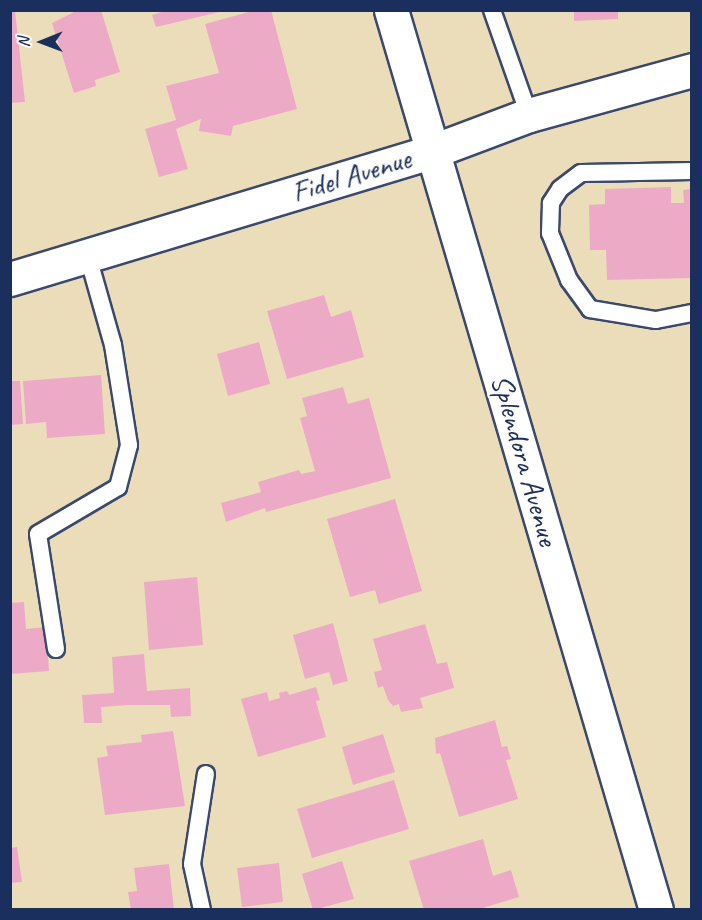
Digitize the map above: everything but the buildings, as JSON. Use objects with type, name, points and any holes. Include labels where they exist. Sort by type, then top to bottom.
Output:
[{"type":"street","name":"Splendora Avenue","points":[[391,10],[657,909]]},
{"type":"street","name":"Fidel Avenue","points":[[10,279],[87,253],[433,151],[529,115],[692,70]]},
{"type":"lane","points":[[492,10],[529,115]]},
{"type":"lane","points":[[692,171],[581,173],[560,189],[551,203],[550,233],[569,280],[590,309],[656,320],[692,313]]},
{"type":"lane","points":[[56,649],[38,534],[118,487],[129,445],[113,345],[87,253]]},
{"type":"lane","points":[[201,909],[192,864],[206,774]]}]
